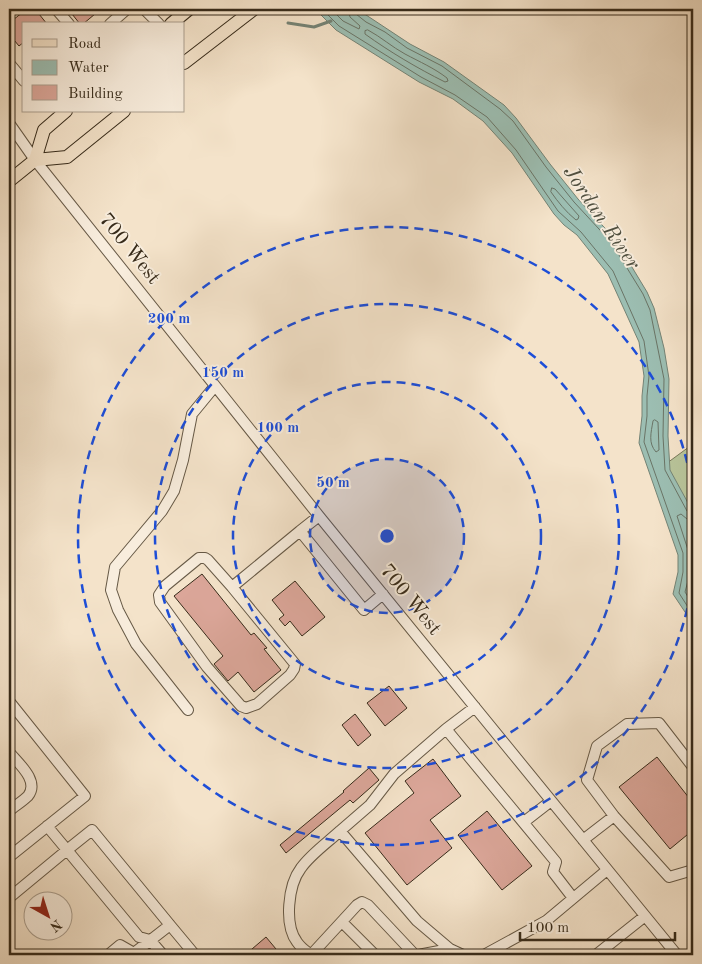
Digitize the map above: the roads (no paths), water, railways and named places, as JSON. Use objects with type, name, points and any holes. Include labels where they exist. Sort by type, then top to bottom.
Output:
[{"type":"main road","points":[[173,22],[189,9]]},
{"type":"main road","points":[[185,62],[254,9]]},
{"type":"main road","points":[[35,160],[44,130],[65,112]]},
{"type":"main road","points":[[9,181],[35,160],[66,157],[123,112]]},
{"type":"street","points":[[56,9],[66,22]]},
{"type":"street","points":[[112,22],[127,9]]},
{"type":"street","points":[[144,9],[157,22]]},
{"type":"street","points":[[12,67],[22,79]]},
{"type":"street","name":"700 West","points":[[9,123],[35,160],[319,516],[677,955]]},
{"type":"street","points":[[188,710],[136,644],[118,610],[111,590],[115,567],[162,511],[174,491],[183,460],[192,414],[216,386]]},
{"type":"street","points":[[232,587],[319,516]]},
{"type":"street","points":[[300,531],[364,610],[382,594]]},
{"type":"street","points":[[199,558],[208,560],[232,587],[295,664],[290,675],[256,704],[246,708],[241,706],[207,667],[160,602],[159,596],[165,586],[199,558]]},
{"type":"street","points":[[9,701],[85,796],[9,857]]},
{"type":"street","points":[[450,949],[416,955],[368,905],[362,902],[357,905],[312,955],[296,941],[292,930],[289,906],[293,885],[299,870],[308,860],[370,805],[394,774],[446,729],[475,707]]},
{"type":"street","points":[[693,767],[659,723],[627,724],[597,746],[587,780],[614,816],[669,878],[693,870]]},
{"type":"street","points":[[446,729],[556,862],[553,872],[573,898]]},
{"type":"street","points":[[9,752],[28,775],[32,783],[32,789],[28,795],[9,811]]},
{"type":"street","points":[[524,822],[551,801]]},
{"type":"street","points":[[583,840],[614,816]]},
{"type":"street","points":[[46,826],[140,937],[150,940],[163,955]]},
{"type":"street","points":[[9,898],[92,830],[195,955]]},
{"type":"street","points":[[340,831],[417,921],[450,949],[462,955]]},
{"type":"street","points":[[484,955],[546,921],[607,870]]},
{"type":"street","points":[[596,955],[645,916]]},
{"type":"street","points":[[342,922],[375,955]]},
{"type":"street","points":[[108,955],[120,945],[134,953],[170,925]]},
{"type":"water","points":[[315,9],[357,9],[410,44],[444,62],[504,105],[578,199],[615,239],[647,292],[654,308],[664,348],[669,379],[668,436],[670,470],[693,512],[693,621],[673,594],[678,572],[678,555],[639,443],[644,376],[639,342],[608,274],[577,235],[554,214],[512,153],[483,121],[453,99],[419,82],[336,30]]},
{"type":"waterway","points":[[288,23],[314,27],[331,21]]},
{"type":"water label","name":"Jordan River","points":[[601,218]]}]
